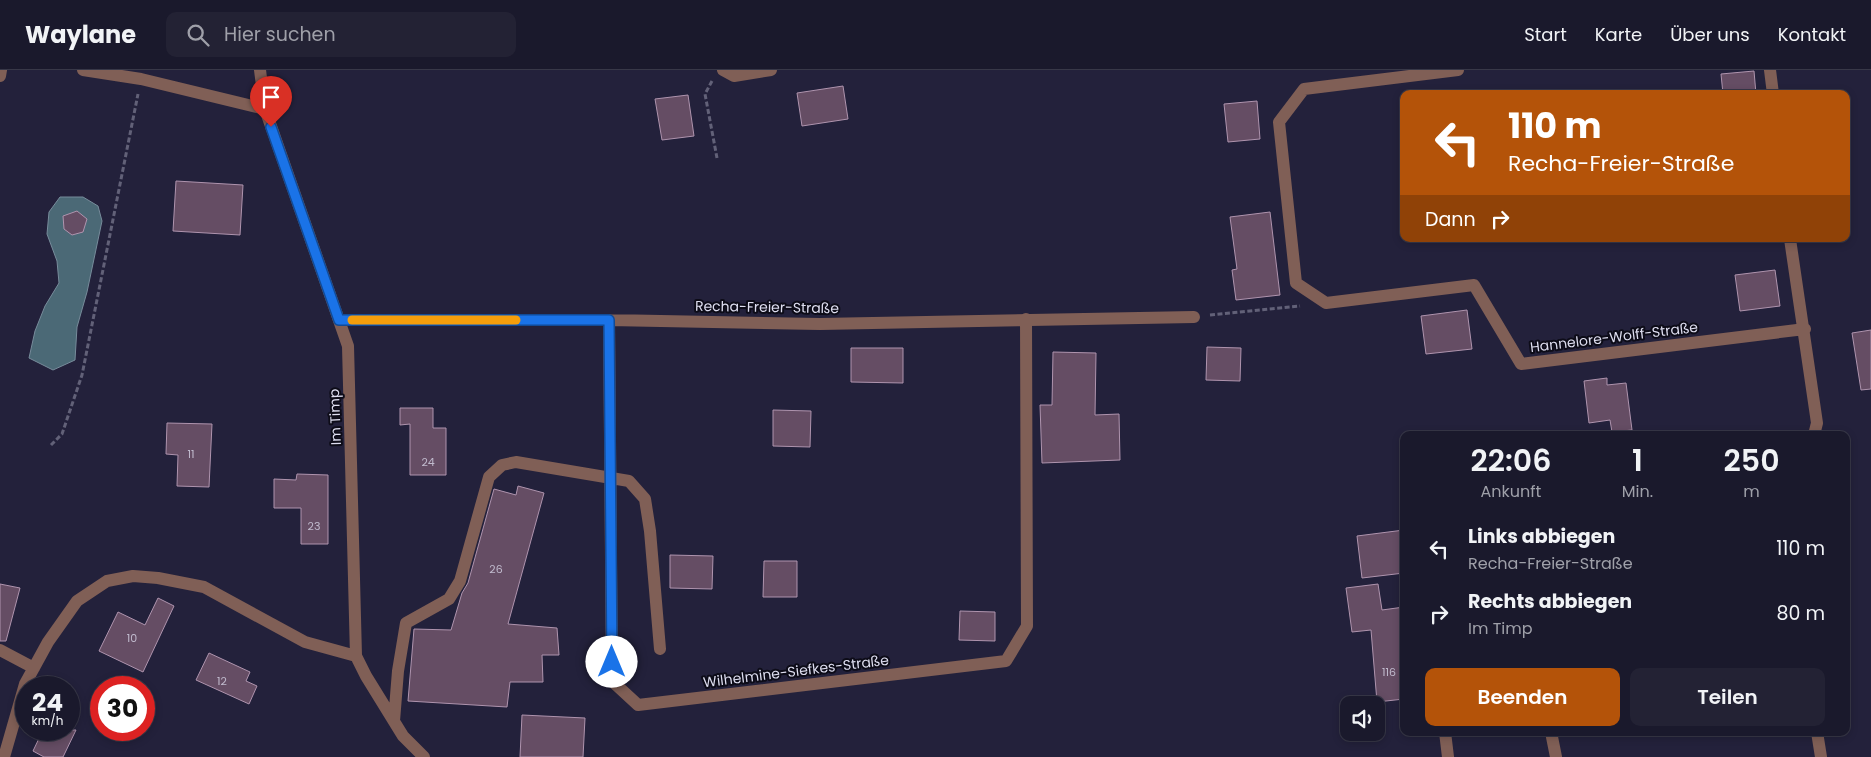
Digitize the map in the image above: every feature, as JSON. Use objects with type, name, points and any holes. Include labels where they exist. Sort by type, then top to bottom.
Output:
[{"type":"street","points":[[0,76],[1,70]]},
{"type":"street","points":[[83,70],[141,79],[264,109]]},
{"type":"street","name":"Im Timp","points":[[260,70],[264,109],[348,346],[356,656],[366,676],[403,736],[424,757]]},
{"type":"street","points":[[718,74],[734,76],[771,70]]},
{"type":"street","points":[[1326,303],[1296,284],[1279,122],[1304,89],[1458,70]]},
{"type":"street","points":[[1770,70],[1772,90]]},
{"type":"street","points":[[1790,242],[1798,300],[1805,329],[1817,423],[1815,431]]},
{"type":"street","name":"Hannelore-Wolff-Straße","points":[[1326,303],[1474,286],[1521,364],[1805,329]]},
{"type":"street","name":"Recha-Freier-Straße","points":[[339,320],[609,320],[820,324],[1194,317]]},
{"type":"street","name":"Wilhelmine-Siefkes-Straße","points":[[609,320],[612,681],[638,705],[1006,661],[1027,626],[1026,319]]},
{"type":"street","points":[[394,721],[398,671],[406,623],[449,599],[460,581],[489,477],[502,465],[516,462],[629,481],[646,499],[660,649]]},
{"type":"street","points":[[4,757],[24,684],[48,642],[77,601],[106,581],[134,576],[158,578],[204,587],[305,642],[356,656]]},
{"type":"street","points":[[0,650],[34,668]]},
{"type":"street","points":[[1445,736],[1448,757]]},
{"type":"street","points":[[1552,736],[1556,757]]},
{"type":"street","points":[[1818,736],[1821,757]]},
{"type":"path","points":[[717,158],[705,94],[718,74]]},
{"type":"path","points":[[51,446],[62,434],[82,375],[141,79]]},
{"type":"path","points":[[1194,317],[1326,303]]},
{"type":"water","points":[[60,197],[83,197],[98,206],[102,221],[87,292],[77,327],[75,360],[53,370],[29,358],[35,331],[45,306],[59,283],[57,261],[47,234],[49,212]]},
{"type":"building","points":[[1754,71],[1756,90],[1723,90],[1721,74]]},
{"type":"building","points":[[843,86],[848,119],[802,126],[797,93]]},
{"type":"building","points":[[688,95],[694,136],[662,140],[655,99]]},
{"type":"building","points":[[1257,101],[1260,139],[1228,142],[1224,104]]},
{"type":"building","points":[[176,181],[243,185],[240,235],[173,231]]},
{"type":"building","points":[[77,211],[87,219],[83,232],[72,235],[64,229],[63,216]]},
{"type":"building","points":[[1270,212],[1280,295],[1236,300],[1232,270],[1237,269],[1230,217]]},
{"type":"building","points":[[1775,270],[1780,306],[1740,311],[1735,275]]},
{"type":"building","points":[[1467,310],[1472,349],[1426,354],[1421,316]]},
{"type":"building","points":[[1871,330],[1871,389],[1861,390],[1852,333]]},
{"type":"building","points":[[1207,347],[1241,348],[1240,381],[1206,380]]},
{"type":"building","points":[[851,348],[903,348],[903,383],[851,382]]},
{"type":"building","points":[[1053,352],[1096,353],[1095,415],[1119,414],[1120,460],[1042,463],[1040,405],[1052,405]]},
{"type":"building","points":[[1607,378],[1607,385],[1626,383],[1632,430],[1612,431],[1610,420],[1589,423],[1584,381]]},
{"type":"building","points":[[400,408],[433,408],[433,428],[446,428],[446,475],[410,475],[410,424],[400,425]]},
{"type":"building","points":[[773,410],[811,411],[810,447],[773,446]]},
{"type":"building","points":[[167,423],[212,424],[209,487],[177,486],[178,455],[166,454]]},
{"type":"building","points":[[297,474],[328,475],[328,544],[301,544],[301,508],[274,508],[274,479],[296,480]]},
{"type":"building","points":[[518,486],[544,493],[508,624],[557,628],[559,655],[542,655],[543,682],[510,682],[507,707],[408,701],[414,629],[451,630],[462,593],[468,583],[494,489],[516,495]]},
{"type":"building","points":[[1400,531],[1400,573],[1362,578],[1357,536]]},
{"type":"building","points":[[670,555],[713,556],[712,589],[670,588]]},
{"type":"building","points":[[764,561],[797,561],[797,597],[763,597]]},
{"type":"building","points":[[0,584],[20,588],[6,641],[0,641]]},
{"type":"building","points":[[1378,584],[1382,610],[1400,608],[1400,699],[1385,701],[1385,696],[1376,696],[1371,630],[1352,632],[1346,588]]},
{"type":"building","points":[[158,598],[174,606],[143,672],[99,651],[118,612],[145,625]]},
{"type":"building","points":[[960,611],[995,612],[995,641],[959,640]]},
{"type":"building","points":[[209,653],[250,672],[246,681],[257,686],[249,704],[196,680]]},
{"type":"building","points":[[522,715],[585,718],[583,757],[520,757]]},
{"type":"building","points":[[38,741],[71,741],[63,757],[44,757],[33,751]]},
{"type":"slow traffic","points":[[352,320],[516,320]]},
{"type":"route","points":[[271,127],[339,320],[609,320],[612,662]]}]
